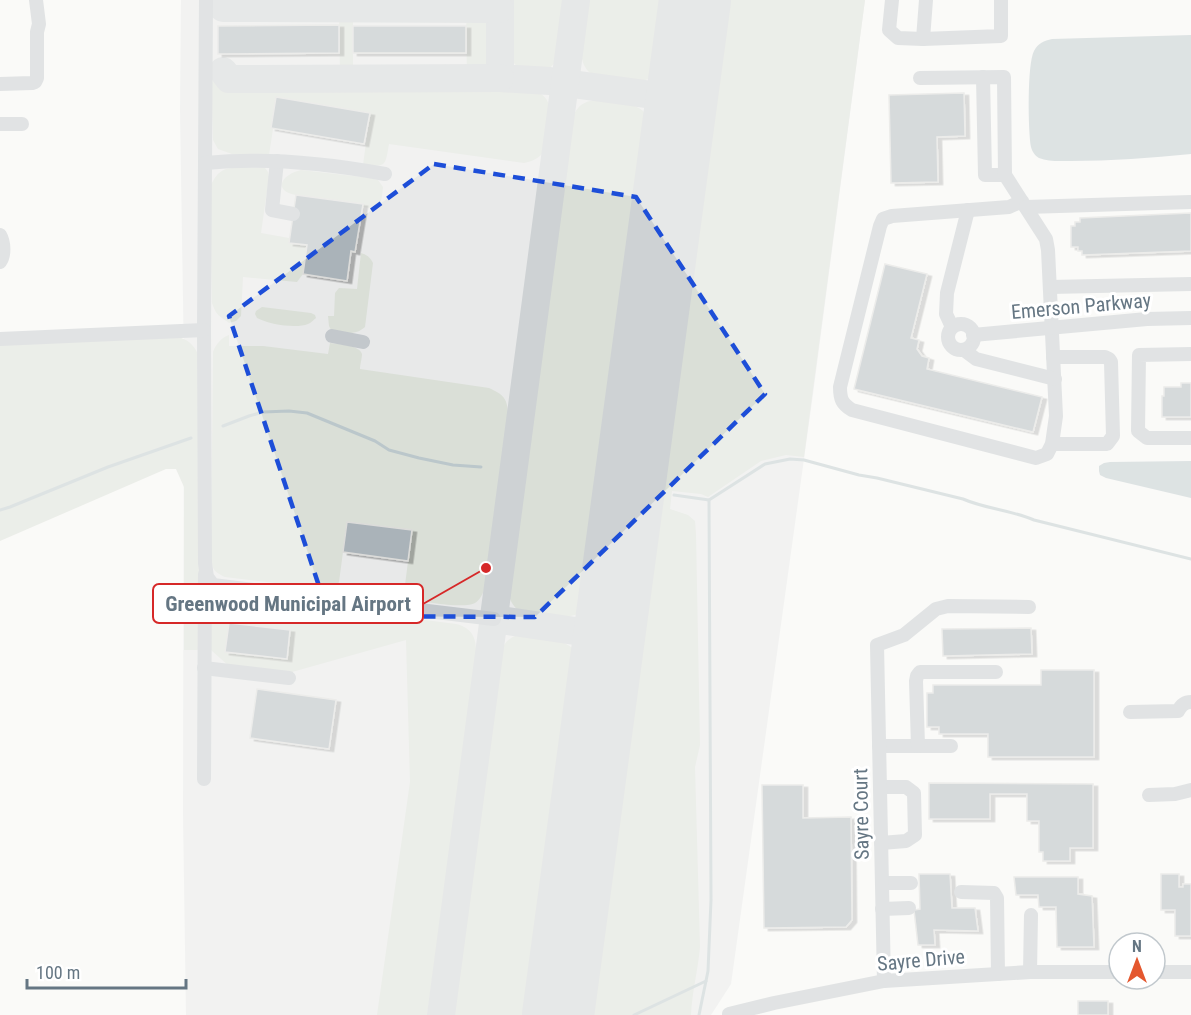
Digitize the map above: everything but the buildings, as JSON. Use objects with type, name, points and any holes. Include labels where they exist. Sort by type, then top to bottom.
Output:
[{"type":"street","points":[[0,84],[32,83],[37,78],[39,24],[36,0]]},
{"type":"street","points":[[204,779],[206,0]]},
{"type":"street","points":[[892,0],[889,30],[898,39],[1001,36],[1001,0]]},
{"type":"street","points":[[923,39],[926,0]]},
{"type":"street","points":[[983,77],[985,175],[1005,175]]},
{"type":"street","points":[[920,78],[1004,77],[1005,175],[1024,204],[1046,239],[1048,250],[1056,416],[1052,444],[1047,454],[1036,458],[852,410],[842,402],[840,387],[883,219],[892,216],[1024,204],[1191,202]]},
{"type":"street","points":[[0,124],[22,124]]},
{"type":"street","points":[[206,163],[277,161],[385,174]]},
{"type":"street","points":[[277,161],[272,210],[293,214]]},
{"type":"street","points":[[968,210],[947,292],[946,314],[952,327],[948,333],[949,343],[956,350],[964,350],[972,345],[973,335]]},
{"type":"street","points":[[0,235],[3,256],[0,262]]},
{"type":"street","points":[[1050,287],[1191,284]]},
{"type":"street","name":"Emerson Parkway","points":[[952,327],[959,324],[966,325],[972,330],[973,335],[1147,319],[1191,318]]},
{"type":"street","points":[[0,339],[204,330]]},
{"type":"street","points":[[332,336],[363,342]]},
{"type":"street","points":[[964,350],[976,359],[1054,379]]},
{"type":"street","points":[[1191,354],[1139,355],[1138,431],[1147,438],[1191,438]]},
{"type":"street","points":[[1052,444],[1107,444],[1113,436],[1112,362],[1105,357],[1053,357]]},
{"type":"street","points":[[205,562],[207,577],[213,585],[494,620]]},
{"type":"street","name":"Sayre Court","points":[[884,981],[877,645],[904,635],[936,609],[948,606],[1029,607]]},
{"type":"street","points":[[204,668],[289,678]]},
{"type":"street","points":[[918,746],[916,681],[920,672],[996,672]]},
{"type":"street","points":[[1130,712],[1178,711],[1181,706],[1191,702]]},
{"type":"street","points":[[879,746],[951,746]]},
{"type":"street","points":[[880,787],[906,787],[914,793],[915,835],[906,841],[881,843]]},
{"type":"street","points":[[1149,795],[1174,794],[1191,790]]},
{"type":"street","points":[[882,883],[911,883]]},
{"type":"street","points":[[961,892],[994,893],[997,898],[998,974]]},
{"type":"street","points":[[882,909],[909,908]]},
{"type":"street","points":[[1030,972],[1031,915]]},
{"type":"street","name":"Sayre Drive","points":[[735,1014],[785,1000],[884,981],[1030,972],[1107,972]]},
{"type":"street","points":[[1167,972],[1191,972]]},
{"type":"street","points":[[785,1000],[786,1015]]},
{"type":"highlighted area","points":[[434,164],[636,197],[765,394],[535,617],[329,616],[229,316]]},
{"type":"shaded area","points":[[181,0],[865,0],[731,984],[711,1015],[186,1015],[183,813],[184,361],[180,110]]},
{"type":"shaded area","points":[[508,0],[567,0],[559,56],[547,69],[541,72],[529,72],[521,69],[512,61],[508,52]]},
{"type":"shaded area","points":[[585,0],[676,0],[667,54],[659,71],[653,77],[638,82],[621,82],[595,76],[589,72],[584,65],[581,52]]},
{"type":"shaded area","points":[[712,0],[865,0],[804,457],[786,455],[761,461],[708,497],[701,494],[672,491],[670,509],[688,515],[695,521],[696,534],[700,745],[695,767],[700,947],[691,1015],[576,1015]]},
{"type":"shaded area","points":[[350,16],[353,18],[353,72],[340,73],[339,18]]},
{"type":"shaded area","points":[[485,19],[490,24],[490,60],[483,72],[467,72],[466,26],[467,20]]},
{"type":"shaded area","points":[[1191,35],[1191,154],[1116,160],[1050,161],[1034,153],[1030,139],[1029,83],[1032,58],[1039,44],[1052,39]]},
{"type":"shaded area","points":[[218,74],[221,75],[222,90],[530,90],[543,96],[549,106],[547,145],[540,156],[524,163],[389,144],[384,164],[363,165],[370,113],[277,97],[269,155],[232,154],[218,149],[213,140],[211,79]]},
{"type":"shaded area","points":[[604,99],[637,107],[648,116],[656,133],[597,585],[591,602],[584,611],[578,614],[562,617],[533,616],[519,611],[512,604],[509,595],[566,130],[579,107],[588,102]]},
{"type":"shaded area","points":[[228,168],[265,168],[268,172],[261,233],[289,238],[289,243],[307,245],[303,274],[297,282],[243,277],[241,316],[229,323],[217,313],[212,303],[210,187],[221,172]]},
{"type":"shaded area","points":[[301,170],[378,180],[383,187],[381,202],[373,208],[362,207],[362,204],[288,193],[284,190],[282,182],[289,175]]},
{"type":"shaded area","points":[[361,253],[368,256],[373,263],[365,327],[353,333],[331,330],[328,316],[334,316],[335,293],[339,288],[357,289]]},
{"type":"shaded area","points":[[262,307],[311,313],[316,318],[309,324],[303,325],[275,324],[257,318],[256,311]]},
{"type":"shaded area","points":[[229,335],[229,346],[263,346],[328,354],[330,343],[348,346],[357,349],[362,354],[360,369],[489,388],[503,397],[508,412],[485,587],[475,603],[454,605],[412,599],[405,594],[405,585],[412,530],[347,522],[339,582],[333,588],[225,577],[215,571],[211,554],[213,352],[219,342]]},
{"type":"shaded area","points":[[179,337],[192,345],[200,359],[199,650],[184,650],[184,487],[176,469],[166,469],[0,541],[0,344]]},
{"type":"shaded area","points":[[1191,461],[1191,498],[1106,478],[1100,475],[1099,471],[1099,466],[1110,462]]},
{"type":"shaded area","points":[[219,594],[456,624],[470,631],[473,636],[476,649],[475,671],[427,1015],[377,1015],[410,782],[406,640],[292,672],[253,671],[230,667],[211,650],[211,612]]},
{"type":"shaded area","points":[[517,635],[537,636],[567,644],[581,658],[584,668],[584,682],[539,1015],[452,1015],[469,903],[501,652],[507,642]]},
{"type":"waterway","points":[[223,426],[263,412],[307,413],[375,441],[389,450],[453,465],[481,467]]},
{"type":"waterway","points":[[0,510],[108,467],[191,438]]},
{"type":"waterway","points":[[674,495],[709,500],[765,464],[790,459],[804,460],[1191,559]]},
{"type":"waterway","points":[[699,1015],[708,971],[711,900],[709,500]]},
{"type":"waterway","points":[[634,1015],[706,981]]},
{"type":"taxiway","points":[[500,0],[500,78],[550,81],[682,99]]},
{"type":"taxiway","points":[[441,1015],[576,0]]},
{"type":"taxiway","points":[[223,8],[500,9]]},
{"type":"taxiway","points":[[223,71],[229,79],[500,78]]},
{"type":"taxiway","points":[[494,619],[609,636]]},
{"type":"runway","points":[[558,1015],[695,0]]},
{"type":"place","name":"Greenwood Municipal Airport","points":[[486,568]]}]
